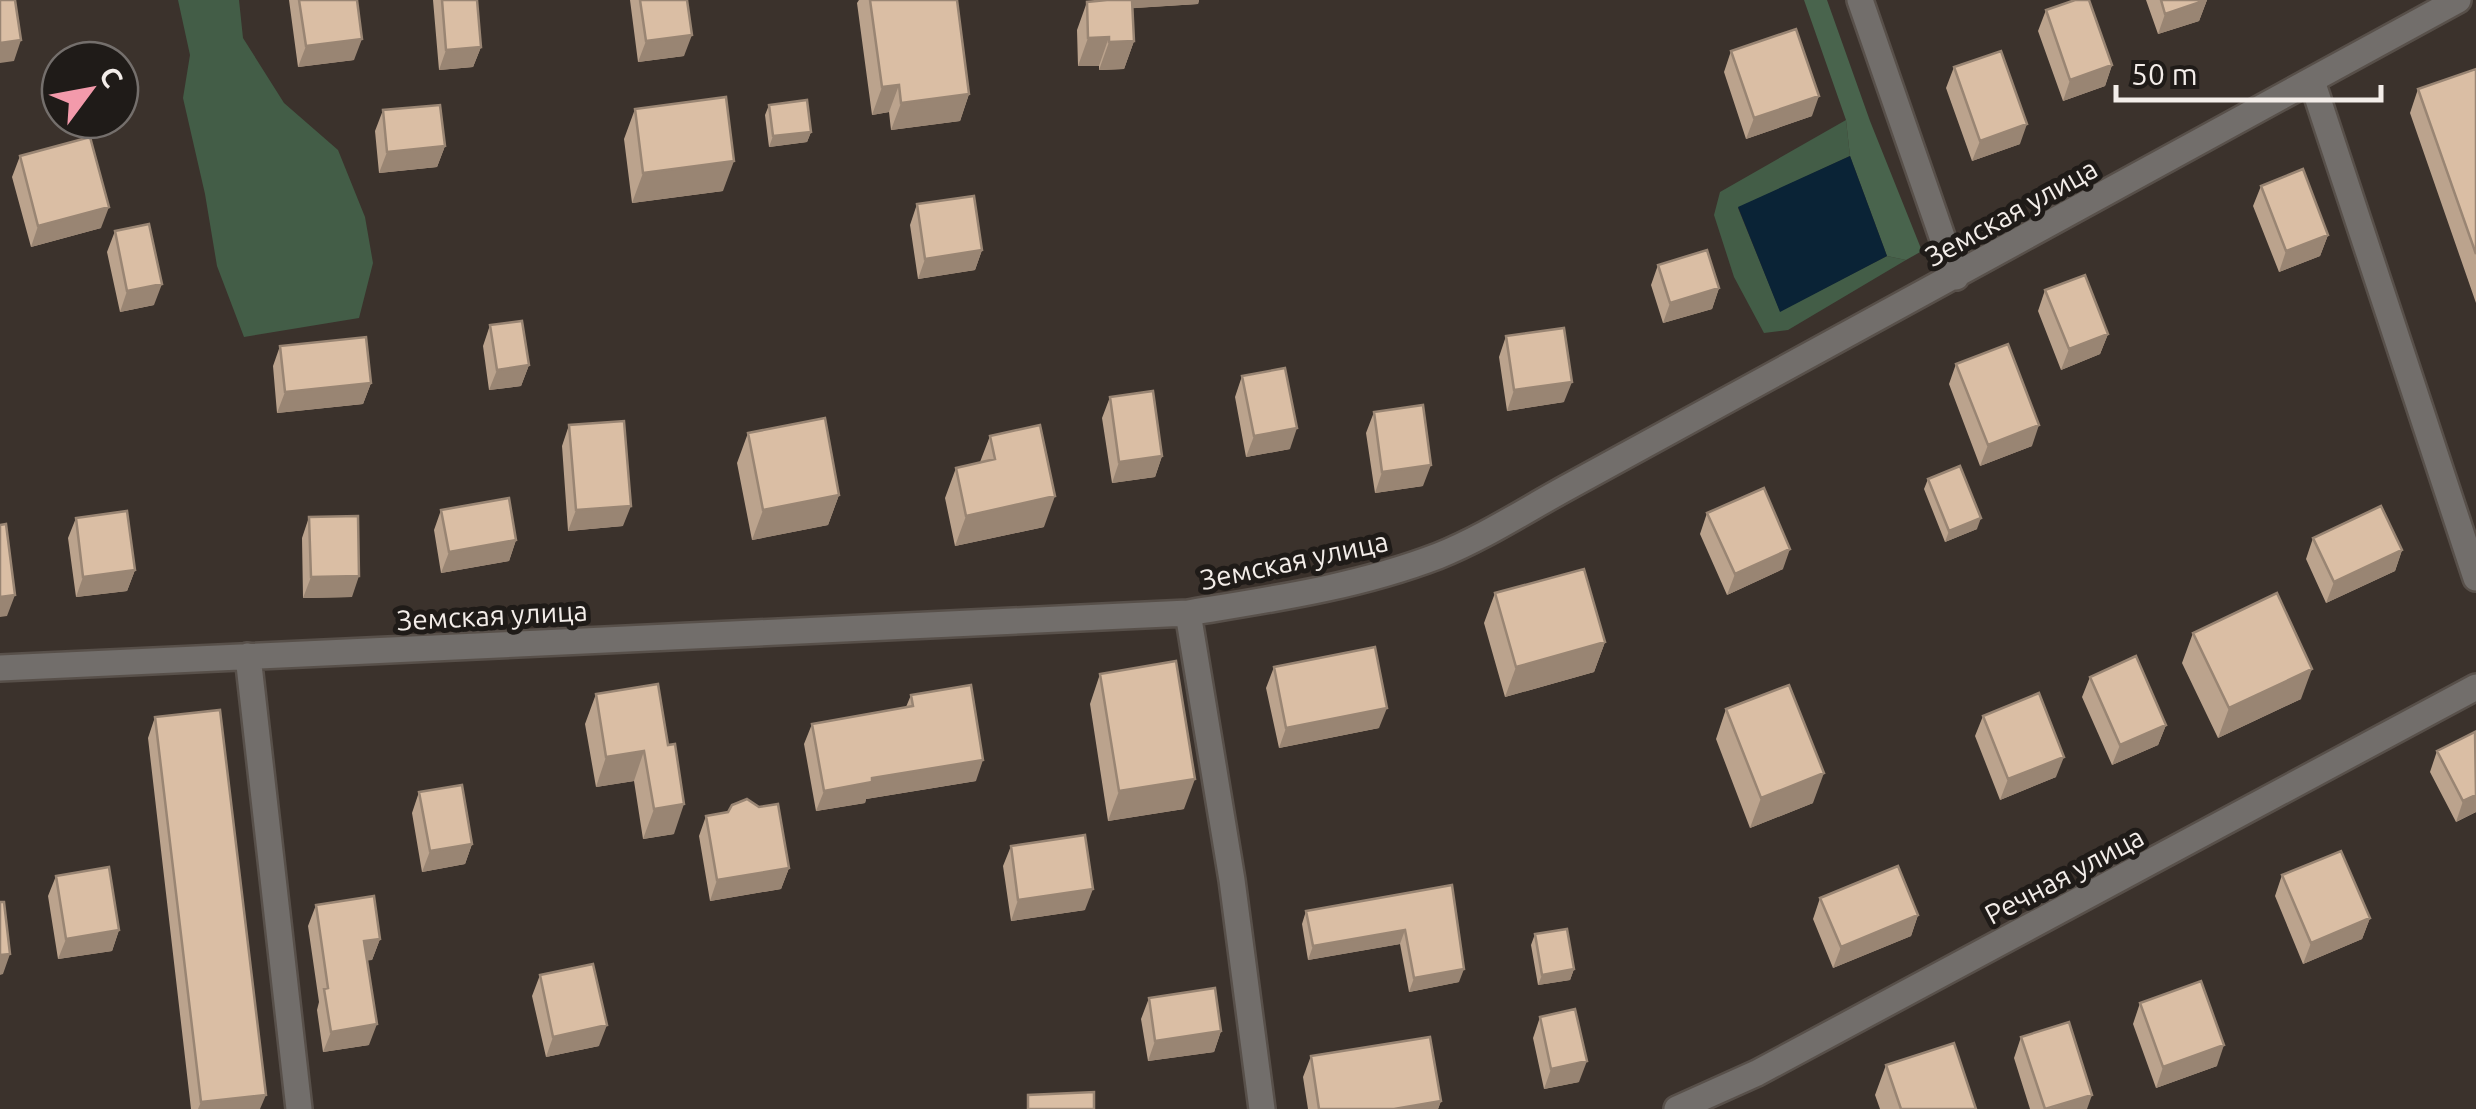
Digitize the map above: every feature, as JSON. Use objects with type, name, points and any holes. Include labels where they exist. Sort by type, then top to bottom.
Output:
[{"type":"street","points":[[1860,0],[1956,277]]},
{"type":"street","name":"Земская улица","points":[[0,668],[1188,613],[1371,579],[1441,554],[1956,277],[2458,0]]},
{"type":"street","points":[[2312,81],[2476,578]]},
{"type":"street","points":[[1188,613],[1232,880],[1262,1109]]},
{"type":"street","points":[[248,656],[298,1109]]},
{"type":"street","name":"Речная улица","points":[[1677,1109],[1757,1073],[2476,687]]},
{"type":"green space","points":[[178,0],[239,0],[243,38],[284,103],[338,150],[365,217],[373,263],[359,318],[244,337],[217,266],[183,98],[190,55]]},
{"type":"green space","points":[[1804,0],[1827,0],[1922,251],[1906,260],[1887,256],[1850,156],[1846,120]]},
{"type":"green space","points":[[1846,120],[1850,156],[1738,208],[1780,311],[1887,256],[1906,260],[1788,330],[1764,333],[1734,277],[1714,215],[1720,192]]},
{"type":"water","points":[[1850,156],[1887,256],[1780,312],[1738,207]]},
{"type":"building","points":[[0,0],[15,0],[21,40],[0,43]]},
{"type":"building","points":[[299,0],[357,0],[362,39],[306,46]]},
{"type":"building","points":[[442,0],[477,0],[481,47],[446,50]]},
{"type":"building","points":[[640,0],[687,0],[692,35],[646,41]]},
{"type":"building","points":[[870,0],[957,0],[969,94],[901,103],[899,85],[882,87]]},
{"type":"building","points":[[1132,0],[1134,41],[1088,38],[1087,2]]},
{"type":"building","points":[[2075,0],[2089,0],[2112,65],[2070,80],[2046,10]]},
{"type":"building","points":[[2161,0],[2206,0],[2165,14]]},
{"type":"building","points":[[1796,29],[1819,96],[1754,118],[1731,51]]},
{"type":"building","points":[[2001,51],[2027,124],[1980,141],[1954,67]]},
{"type":"building","points":[[2476,69],[2476,254],[2418,89]]},
{"type":"building","points":[[726,97],[734,161],[643,173],[635,109]]},
{"type":"building","points":[[807,100],[811,132],[773,136],[769,105]]},
{"type":"building","points":[[440,105],[445,146],[387,152],[383,110]]},
{"type":"building","points":[[91,140],[109,207],[38,226],[20,156]]},
{"type":"building","points":[[2303,169],[2328,235],[2286,251],[2261,186]]},
{"type":"building","points":[[974,196],[982,250],[925,259],[917,204]]},
{"type":"building","points":[[149,224],[162,284],[127,291],[115,231]]},
{"type":"building","points":[[1707,250],[1719,288],[1670,303],[1658,265]]},
{"type":"building","points":[[2085,275],[2108,334],[2069,349],[2045,290]]},
{"type":"building","points":[[522,321],[529,365],[497,370],[490,325]]},
{"type":"building","points":[[1564,328],[1572,382],[1514,390],[1506,336]]},
{"type":"building","points":[[366,337],[371,383],[285,392],[280,346]]},
{"type":"building","points":[[2008,344],[2039,425],[1988,445],[1956,364]]},
{"type":"building","points":[[1285,368],[1297,428],[1254,436],[1242,376]]},
{"type":"building","points":[[1153,391],[1162,456],[1119,462],[1110,397]]},
{"type":"building","points":[[1423,405],[1431,465],[1382,472],[1374,412]]},
{"type":"building","points":[[825,418],[839,495],[763,510],[748,433]]},
{"type":"building","points":[[624,421],[631,506],[576,510],[569,425]]},
{"type":"building","points":[[1040,425],[1055,496],[966,516],[956,468],[995,459],[990,436]]},
{"type":"building","points":[[1960,466],[1981,518],[1949,531],[1928,479]]},
{"type":"building","points":[[1764,488],[1790,549],[1735,574],[1707,513]]},
{"type":"building","points":[[509,498],[516,540],[449,552],[441,510]]},
{"type":"building","points":[[2381,506],[2402,550],[2334,582],[2313,538]]},
{"type":"building","points":[[127,511],[135,570],[83,577],[76,518]]},
{"type":"building","points":[[358,516],[359,576],[311,577],[309,517]]},
{"type":"building","points":[[6,524],[15,595],[0,597],[0,525]]},
{"type":"building","points":[[1584,569],[1605,642],[1516,667],[1495,593]]},
{"type":"building","points":[[2277,593],[2312,669],[2229,708],[2193,633]]},
{"type":"building","points":[[1375,647],[1387,708],[1286,728],[1274,667]]},
{"type":"building","points":[[2136,656],[2166,725],[2120,745],[2090,677]]},
{"type":"building","points":[[1176,661],[1195,779],[1119,791],[1100,674]]},
{"type":"building","points":[[658,684],[668,745],[675,744],[684,804],[654,809],[644,751],[606,757],[596,694]]},
{"type":"building","points":[[971,685],[983,760],[872,778],[872,782],[824,791],[812,724],[913,706],[911,695]]},
{"type":"building","points":[[1789,685],[1824,773],[1761,798],[1726,709]]},
{"type":"building","points":[[2039,693],[2064,757],[2008,779],[1983,716]]},
{"type":"building","points":[[220,710],[266,1095],[201,1102],[155,717]]},
{"type":"building","points":[[2475,732],[2476,795],[2463,801],[2437,751]]},
{"type":"building","points":[[462,785],[472,844],[430,851],[419,792]]},
{"type":"building","points":[[747,799],[759,807],[778,804],[789,868],[717,880],[706,816],[728,812],[732,805]]},
{"type":"building","points":[[1085,835],[1093,889],[1018,900],[1011,846]]},
{"type":"building","points":[[2341,851],[2370,918],[2311,943],[2282,875]]},
{"type":"building","points":[[1898,866],[1918,915],[1841,947],[1820,898]]},
{"type":"building","points":[[109,867],[119,930],[66,939],[56,876]]},
{"type":"building","points":[[1452,885],[1464,969],[1414,978],[1405,930],[1313,946],[1306,911]]},
{"type":"building","points":[[374,896],[380,939],[364,941],[377,1024],[331,1032],[316,905]]},
{"type":"building","points":[[0,902],[4,902],[10,954],[0,955]]},
{"type":"building","points":[[1567,929],[1574,969],[1542,975],[1535,934]]},
{"type":"building","points":[[593,964],[607,1025],[553,1037],[540,975]]},
{"type":"building","points":[[2201,981],[2224,1045],[2163,1067],[2140,1003]]},
{"type":"building","points":[[1215,988],[1221,1031],[1155,1041],[1149,998]]},
{"type":"building","points":[[1575,1009],[1587,1061],[1551,1069],[1540,1017]]},
{"type":"building","points":[[2069,1022],[2092,1095],[2045,1109],[2021,1037]]},
{"type":"building","points":[[1430,1037],[1441,1101],[1394,1109],[1319,1109],[1311,1056]]},
{"type":"building","points":[[1954,1043],[1976,1109],[1901,1109],[1886,1065]]},
{"type":"building","points":[[1094,1092],[1094,1109],[1028,1109],[1028,1095]]}]
